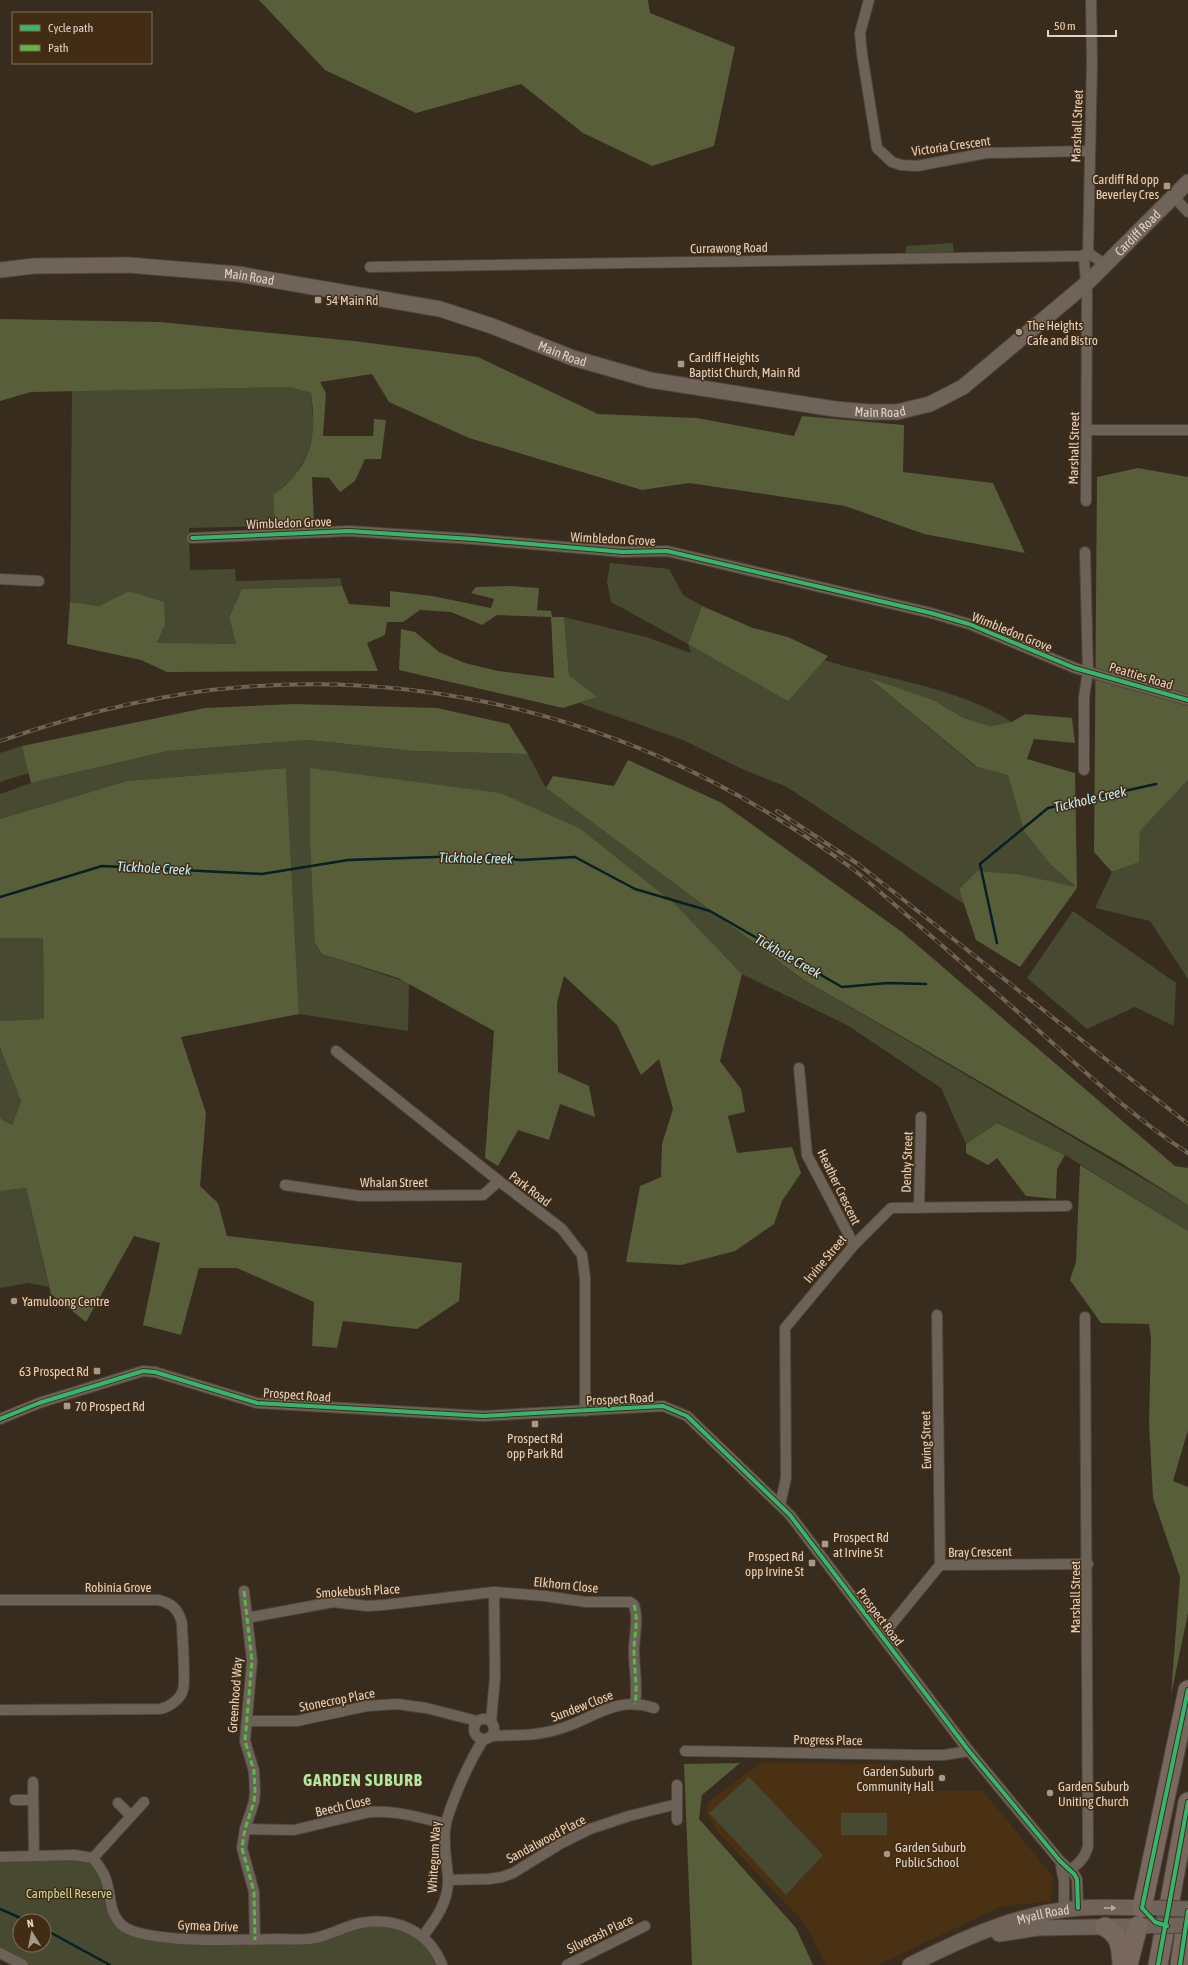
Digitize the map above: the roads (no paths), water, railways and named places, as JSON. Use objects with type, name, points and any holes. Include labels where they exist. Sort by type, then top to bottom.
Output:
[{"type":"highway","points":[[1128,1965],[1152,1919],[1188,1690]]},
{"type":"highway","points":[[1158,1965],[1188,1802]]},
{"type":"highway","points":[[1181,1965],[1188,1910]]},
{"type":"highway","points":[[1105,1927],[1114,1932],[1118,1939],[1121,1949],[1122,1965]]},
{"type":"highway","points":[[1181,1965],[1188,1937]]},
{"type":"main road","name":"Cardiff Road","points":[[1087,283],[1174,198],[1188,182]]},
{"type":"main road","name":"Main Road","points":[[0,270],[34,266],[128,265],[238,274],[440,309],[492,326],[574,358],[650,380],[835,409],[869,412],[897,412],[930,404],[963,386],[1087,283]]},
{"type":"main road","name":"Myall Road","points":[[910,1965],[951,1945],[1000,1924],[1071,1909],[1152,1919],[1188,1926]]},
{"type":"main road","points":[[1069,1927],[1071,1909]]},
{"type":"main road","name":"Myall Road","points":[[951,1945],[1021,1929],[1105,1927],[1152,1919],[1188,1910]]},
{"type":"street","name":"Victoria Crescent","points":[[869,0],[860,33],[862,54],[877,148],[892,162],[901,165],[917,166],[986,153],[1089,151]]},
{"type":"street","name":"Marshall Street","points":[[1086,501],[1088,430],[1087,283],[1084,259],[1088,253],[1092,62],[1091,0]]},
{"type":"street","points":[[1174,198],[1188,212]]},
{"type":"street","points":[[1088,253],[1105,264]]},
{"type":"street","name":"Currawong Road","points":[[370,267],[1073,256],[1088,253]]},
{"type":"street","points":[[1088,430],[1188,430]]},
{"type":"street","name":"Wimbledon Grove","points":[[192,538],[349,531],[473,539],[622,552],[667,551],[931,612],[969,624],[1074,668],[1088,671]]},
{"type":"street","points":[[1084,770],[1084,697],[1088,671],[1085,552]]},
{"type":"street","points":[[0,579],[39,580]]},
{"type":"street","name":"Peatties Road","points":[[1088,671],[1188,700]]},
{"type":"street","name":"Park Road","points":[[336,1052],[562,1229],[582,1255],[585,1278],[585,1411]]},
{"type":"street","name":"Heather Crescent","points":[[799,1068],[807,1155],[854,1245]]},
{"type":"street","name":"Denby Street","points":[[919,1208],[922,1117]]},
{"type":"street","name":"Whalan Street","points":[[285,1185],[360,1196],[483,1195],[499,1181]]},
{"type":"street","name":"Irvine Street","points":[[780,1505],[786,1478],[785,1328],[854,1245],[891,1208],[1066,1206]]},
{"type":"street","name":"Ewing Street","points":[[937,1315],[940,1565]]},
{"type":"street","name":"Marshall Street","points":[[1066,1872],[1082,1860],[1086,1854],[1088,1846],[1088,1564],[1085,1317]]},
{"type":"street","name":"Prospect Road","points":[[0,1419],[39,1403],[143,1371],[155,1372],[257,1403],[483,1416],[663,1406],[687,1416],[780,1505],[969,1751],[1060,1861],[1066,1872],[1076,1878],[1071,1909]]},
{"type":"street","name":"Bray Crescent","points":[[882,1636],[940,1565],[1088,1564]]},
{"type":"street","name":"Greenhood Way","points":[[244,1591],[252,1661],[245,1741],[254,1771],[255,1792],[254,1802],[245,1829],[242,1848],[254,1892],[255,1940]]},
{"type":"street","name":"Smokebush Place","points":[[247,1618],[333,1602],[377,1605],[494,1592]]},
{"type":"street","name":"Elkhorn Close","points":[[494,1592],[545,1596],[586,1602],[625,1602],[634,1605],[637,1619],[634,1651],[637,1684],[635,1704]]},
{"type":"street","name":"Whitegum Way","points":[[423,1936],[444,1904],[448,1880],[445,1844],[446,1824],[484,1729],[492,1701],[495,1677],[494,1592]]},
{"type":"street","name":"Robinia Grove","points":[[0,1600],[166,1601],[180,1614],[182,1623],[184,1689],[180,1696],[167,1707],[160,1709],[0,1710]]},
{"type":"street","name":"Sundew Close","points":[[484,1729],[513,1734],[531,1734],[558,1730],[610,1707],[635,1704],[654,1708]]},
{"type":"street","name":"Stonecrop Place","points":[[247,1721],[297,1721],[367,1706],[412,1705],[455,1716],[484,1729]]},
{"type":"street","name":"Progress Place","points":[[685,1751],[944,1755],[969,1751]]},
{"type":"street","points":[[33,1782],[34,1856]]},
{"type":"street","points":[[677,1785],[677,1820]]},
{"type":"street","points":[[15,1800],[34,1800]]},
{"type":"street","points":[[0,1857],[74,1855],[93,1858],[144,1802]]},
{"type":"street","points":[[118,1803],[131,1816]]},
{"type":"street","name":"Sandalwood Place","points":[[448,1880],[489,1879],[502,1877],[513,1873],[560,1844],[590,1829],[629,1816],[677,1804]]},
{"type":"street","name":"Beech Close","points":[[245,1829],[294,1830],[370,1812],[382,1811],[395,1812],[446,1824]]},
{"type":"street","name":"Gymea Drive","points":[[93,1858],[104,1874],[112,1910],[116,1920],[125,1927],[135,1931],[163,1937],[200,1940],[314,1939],[360,1923],[384,1920],[405,1926],[423,1936],[434,1949],[442,1965]]},
{"type":"street","points":[[1066,1872],[1071,1909]]},
{"type":"street","name":"Silverash Place","points":[[567,1965],[645,1926]]},
{"type":"street","points":[[0,1953],[23,1965]]},
{"type":"waterway","name":"Tickhole Creek","points":[[997,943],[980,864],[1048,808],[1156,784]]},
{"type":"waterway","name":"Tickhole Creek","points":[[0,897],[102,866],[262,874],[348,860],[463,856],[521,860],[575,857],[635,889],[710,911],[842,987],[888,983],[926,984]]},
{"type":"waterway","points":[[0,1909],[12,1914]]},
{"type":"waterway","points":[[52,1933],[110,1965]]},
{"type":"railway","points":[[0,741],[60,722],[120,706],[181,694],[243,687],[312,684],[381,687],[449,695],[517,709],[583,728],[647,752],[710,780],[770,814],[834,855],[870,883],[982,980],[1081,1069],[1151,1127],[1188,1153]]},
{"type":"railway","points":[[777,811],[858,864],[1188,1124]]},
{"type":"place","name":"Cardiff Rd opp Beverley Cres","points":[[1167,186]]},
{"type":"place","name":"54 Main Rd","points":[[318,300]]},
{"type":"place","name":"The Heights Cafe and Bistro","points":[[1019,332]]},
{"type":"place","name":"Cardiff Heights Baptist Church, Main Rd","points":[[681,364]]},
{"type":"place","name":"Yamuloong Centre","points":[[14,1301]]},
{"type":"place","name":"63 Prospect Rd","points":[[97,1371]]},
{"type":"place","name":"70 Prospect Rd","points":[[67,1406]]},
{"type":"place","name":"Prospect Rd opp Park Rd","points":[[535,1424]]},
{"type":"place","name":"Prospect Rd at Irvine St","points":[[825,1544]]},
{"type":"place","name":"Prospect Rd opp Irvine St","points":[[812,1563]]},
{"type":"place","name":"Garden Suburb Community Hall","points":[[942,1778]]},
{"type":"place","name":"Garden Suburb Uniting Church","points":[[1050,1793]]},
{"type":"place","name":"Garden Suburb Public School","points":[[887,1854]]},
{"type":"district","name":"GARDEN SUBURB","points":[[363,1780]]},
{"type":"park label","name":"Campbell Reserve","points":[[69,1893]]}]
